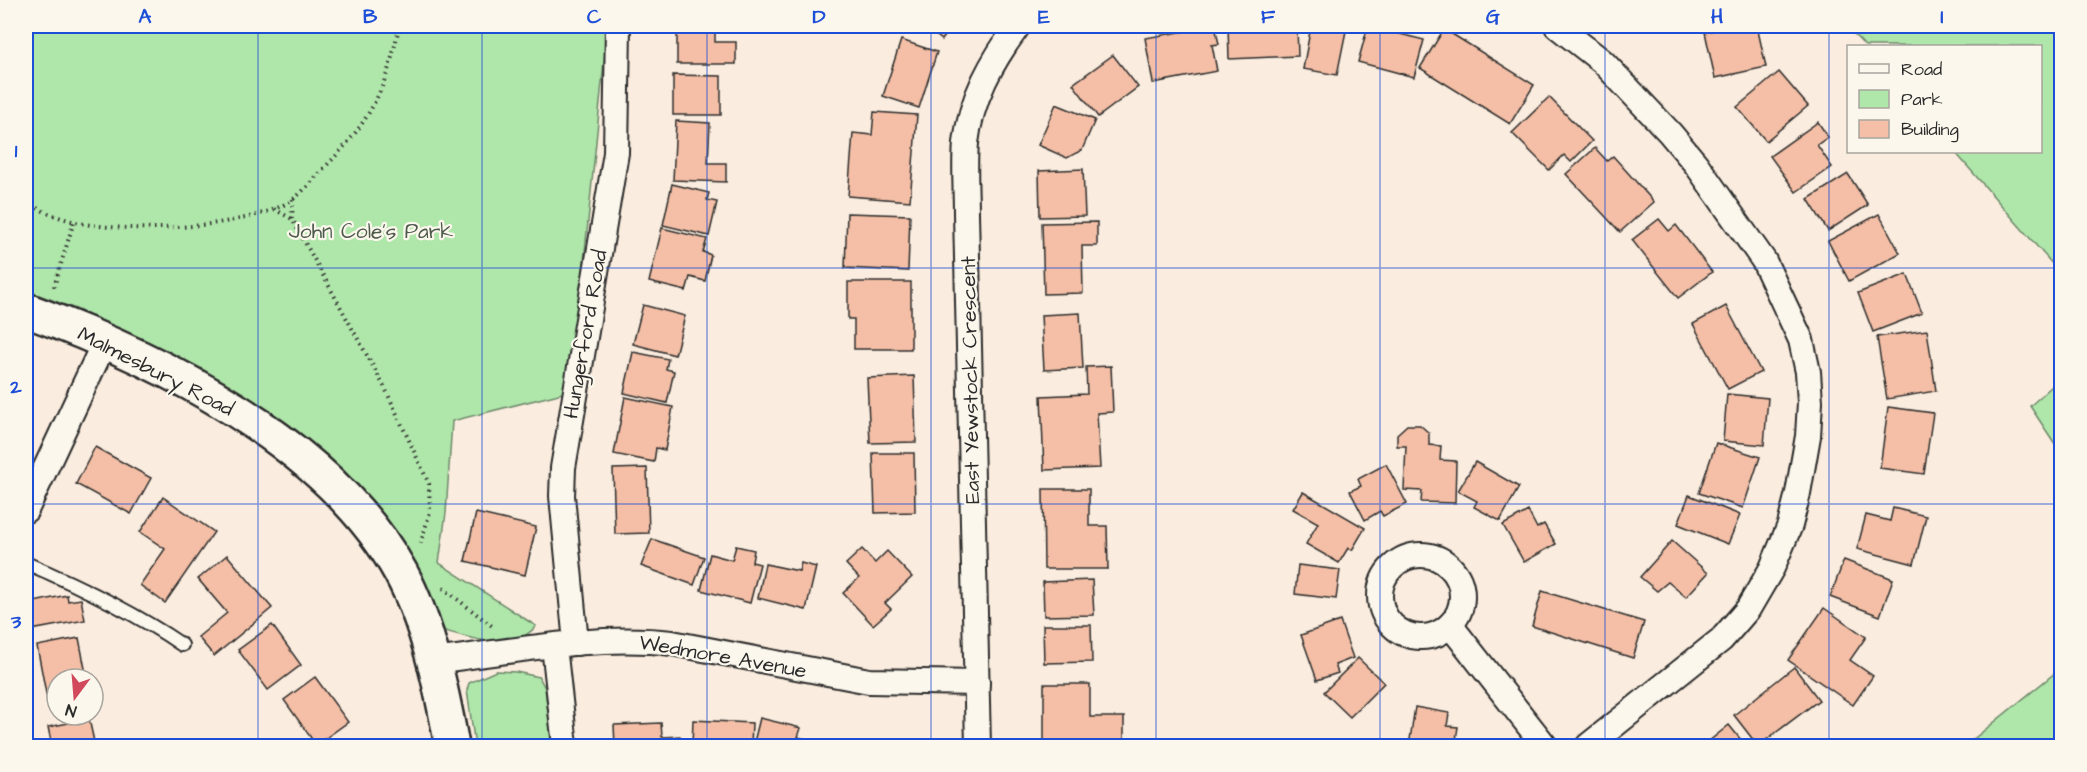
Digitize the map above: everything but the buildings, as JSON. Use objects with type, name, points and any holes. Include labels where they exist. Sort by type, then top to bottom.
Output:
[{"type":"main road","name":"Malmesbury Road","points":[[39,301],[105,341],[182,379],[249,418],[324,478],[360,514],[402,575],[413,601],[433,661],[452,747]]},
{"type":"street","name":"Hungerford Road","points":[[565,645],[563,468],[616,153],[618,26]]},
{"type":"street","name":"East Yewstock Crescent","points":[[978,747],[966,143],[975,102],[984,78],[1018,26]]},
{"type":"street","points":[[1572,30],[1670,133],[1696,164],[1764,261],[1801,340],[1808,372],[1810,402],[1808,436],[1790,525],[1772,568],[1748,609],[1722,639],[1588,747]]},
{"type":"street","points":[[26,510],[105,341]]},
{"type":"street","points":[[1450,625],[1545,747]]},
{"type":"street","name":"Wedmore Avenue","points":[[433,661],[565,645],[652,640],[869,681],[977,683]]},
{"type":"street","points":[[565,645],[565,747]]},
{"type":"lane","points":[[26,563],[152,624],[182,645]]},
{"type":"path","points":[[26,203],[74,221],[137,229],[217,222],[274,209],[293,199],[348,144],[362,125],[388,73],[399,26]]},
{"type":"path","points":[[292,219],[293,199]]},
{"type":"path","points":[[274,209],[292,219],[386,388],[429,484],[430,512],[419,548]]},
{"type":"path","points":[[39,301],[74,221]]},
{"type":"green space","name":"John Cole's Park","points":[[26,26],[601,26],[607,32],[571,391],[452,421],[446,513],[439,563],[536,626],[527,634],[505,642],[493,642],[445,631],[401,544],[344,471],[269,411],[188,364],[81,311],[26,290]]},
{"type":"green space","points":[[1846,26],[2061,26],[2061,274],[1956,153],[2042,153],[2042,45],[1864,45]]},
{"type":"green space","points":[[2061,378],[2061,453],[2030,406]]},
{"type":"green space","points":[[2061,668],[2061,746],[1965,746]]},
{"type":"green space","points":[[496,671],[539,677],[545,688],[552,746],[475,746],[467,690],[469,683]]}]
